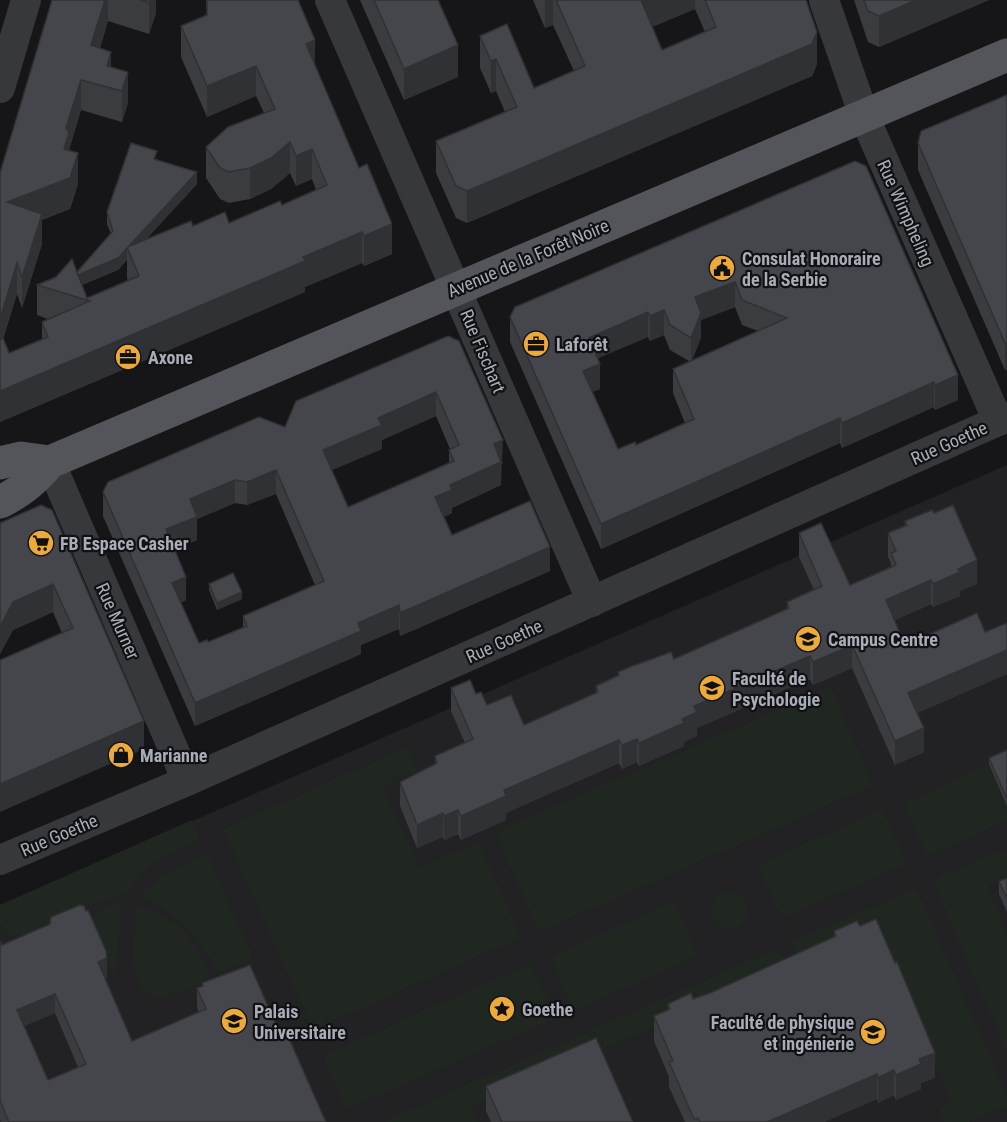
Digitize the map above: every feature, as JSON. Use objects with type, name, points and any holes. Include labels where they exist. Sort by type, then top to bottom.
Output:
[{"type":"main road","name":"Avenue de la Forêt Noire","points":[[0,502],[18,494],[36,479],[50,462],[1007,55]]},
{"type":"main road","points":[[0,463],[21,458],[50,462]]},
{"type":"street","points":[[0,88],[26,0]]},
{"type":"street","name":"Rue Fischart","points":[[330,0],[592,602]]},
{"type":"street","name":"Rue Wimpheling","points":[[824,0],[864,116],[1003,419]]},
{"type":"street","name":"Rue Goethe","points":[[0,860],[187,781],[1003,419]]},
{"type":"street","name":"Rue Murner","points":[[50,462],[187,781]]},
{"type":"shaded area","name":"Campus Centre","points":[[1007,465],[1007,1122],[0,1122],[0,905]]},
{"type":"shaded area","points":[[831,687],[872,783],[870,787],[543,930],[537,928],[495,832]]},
{"type":"shaded area","points":[[407,747],[417,770],[383,786],[419,868],[478,842],[521,937],[313,1030],[223,829]]},
{"type":"shaded area","points":[[989,764],[1007,805],[1007,821],[929,855],[925,853],[904,804]]},
{"type":"shaded area","points":[[880,810],[885,813],[905,859],[904,865],[787,915],[779,914],[759,870],[761,864]]},
{"type":"shaded area","points":[[192,820],[198,836],[196,842],[151,864],[136,877],[125,894],[83,907],[17,937],[4,932],[0,923],[0,905]]},
{"type":"shaded area","points":[[1007,849],[1007,876],[987,885],[1007,933],[1007,1052],[935,886],[939,877]]},
{"type":"shaded area","points":[[207,855],[252,955],[250,960],[217,973],[203,947],[187,927],[142,896],[164,875]]},
{"type":"shaded area","points":[[912,890],[918,893],[1007,1095],[1007,1105],[969,1122],[945,1122],[939,1108],[952,1102],[875,929],[800,961],[791,942]]},
{"type":"shaded area","points":[[729,892],[742,897],[747,910],[742,923],[729,928],[716,923],[711,910],[716,897]]},
{"type":"shaded area","points":[[671,903],[675,904],[697,953],[694,957],[577,1009],[572,1007],[552,959],[554,955]]},
{"type":"shaded area","points":[[118,904],[122,907],[115,970],[112,973],[86,918]]},
{"type":"shaded area","points":[[138,906],[165,917],[183,931],[197,950],[210,976],[169,995],[156,996],[146,991],[139,982],[135,970],[134,942]]},
{"type":"shaded area","points":[[778,948],[787,968],[471,1107],[477,1122],[383,1122]]},
{"type":"shaded area","points":[[528,965],[533,967],[554,1014],[553,1019],[349,1108],[345,1106],[324,1059],[326,1054]]},
{"type":"building","points":[[52,0],[105,0],[91,45],[111,52],[107,66],[128,72],[122,91],[81,80],[66,128],[69,133],[64,149],[78,153],[70,178],[7,202],[42,214],[22,277],[17,263],[0,319],[0,173]]},
{"type":"building","points":[[207,0],[298,0],[315,40],[306,44],[359,168],[367,164],[392,224],[364,236],[362,232],[303,257],[305,261],[0,391],[0,340],[3,338],[9,353],[48,337],[42,322],[90,301],[37,285],[56,277],[72,259],[87,298],[139,276],[127,247],[191,221],[193,226],[225,212],[229,223],[280,201],[282,205],[327,185],[312,149],[296,156],[290,142],[271,158],[250,168],[229,172],[220,168],[206,147],[228,127],[275,109],[256,66],[207,86],[181,26],[207,15]]},
{"type":"building","points":[[374,0],[438,0],[458,45],[404,69]]},
{"type":"building","points":[[556,0],[641,0],[662,50],[716,27],[705,0],[806,0],[817,32],[812,44],[510,173],[467,191],[456,186],[436,141],[517,107],[496,59],[491,61],[480,36],[507,24],[534,88],[585,66]]},
{"type":"building","points":[[864,0],[916,0],[879,16],[868,11]]},
{"type":"building","points":[[1007,95],[1007,343],[1005,343],[918,143],[921,131]]},
{"type":"building","points":[[131,143],[157,151],[154,159],[197,172],[118,258],[78,275],[77,272],[113,231],[107,212]]},
{"type":"building","points":[[855,161],[866,166],[958,375],[935,385],[934,382],[842,423],[840,418],[601,524],[510,317],[515,307]],"holes":[[[735,282],[742,300],[787,318],[673,369],[694,419],[636,445],[635,442],[618,449],[583,371],[600,364],[589,338],[648,312],[650,316],[664,310],[670,325],[691,338],[701,313],[695,297]]]},
{"type":"building","points":[[448,336],[459,341],[503,440],[494,444],[501,462],[450,485],[452,490],[435,497],[452,535],[530,501],[550,547],[400,613],[399,605],[358,623],[361,631],[195,703],[103,492],[108,482],[259,417],[285,427],[296,401]],"holes":[[[436,392],[459,445],[449,450],[454,461],[348,507],[323,450],[382,425],[378,418]],[[276,470],[324,581],[243,616],[247,626],[208,642],[207,640],[199,643],[172,583],[186,577],[166,529],[197,517],[190,499],[235,480],[247,482]]]},
{"type":"building","points":[[41,505],[52,510],[144,721],[0,784],[0,660],[73,628],[53,584],[13,602],[0,627],[0,523]]},
{"type":"building","points":[[953,505],[977,560],[958,569],[960,572],[933,584],[931,580],[886,600],[905,645],[977,613],[985,632],[1007,623],[1007,650],[908,693],[924,728],[895,741],[852,645],[813,662],[810,656],[694,706],[697,712],[682,719],[684,723],[639,743],[637,739],[622,745],[619,740],[504,790],[506,796],[461,816],[458,810],[444,816],[443,813],[417,825],[400,782],[437,763],[435,756],[473,739],[451,688],[470,680],[476,694],[481,692],[487,705],[511,695],[524,725],[598,692],[596,686],[619,675],[618,672],[671,652],[674,659],[789,608],[787,602],[822,586],[799,533],[821,523],[850,585],[896,565],[891,553],[896,551],[888,533],[907,525],[905,521],[932,510],[934,513]]},
{"type":"building","points":[[233,573],[242,592],[217,603],[209,584]]},
{"type":"building","points":[[1007,750],[1007,799],[989,758]]},
{"type":"building","points":[[1007,878],[1007,899],[999,881]]},
{"type":"building","name":"Palais Universitaire","points":[[80,905],[84,906],[86,911],[88,910],[106,951],[107,958],[98,962],[132,1041],[206,1009],[197,988],[203,986],[202,983],[250,965],[278,1029],[284,1027],[326,1122],[9,1122],[0,1100],[0,941],[2,945],[50,924],[51,917]],"holes":[[[55,994],[86,1064],[48,1080],[17,1010]]]},
{"type":"building","name":"Faculté de physique et ingénierie","points":[[876,919],[895,963],[897,962],[935,1053],[919,1059],[921,1064],[896,1075],[894,1070],[878,1078],[877,1074],[767,1122],[700,1122],[698,1118],[694,1119],[669,1062],[673,1061],[654,1016],[670,1009],[668,1004],[691,993],[693,999],[710,993],[836,936],[834,931],[857,921],[860,926]]},
{"type":"building","points":[[596,1038],[633,1122],[502,1122],[486,1086]]},
{"type":"place","name":"Consulat Honoraire de la Serbie","points":[[722,268]]},
{"type":"place","name":"Laforêt","points":[[536,344]]},
{"type":"place","name":"Axone","points":[[128,357]]},
{"type":"place","name":"FB Espace Casher","points":[[41,543]]},
{"type":"place","name":"Campus Centre","points":[[808,639]]},
{"type":"place","name":"Faculté de Psychologie","points":[[712,688]]},
{"type":"place","name":"Marianne","points":[[121,755]]},
{"type":"place","name":"Goethe","points":[[502,1009]]},
{"type":"place","name":"Palais Universitaire","points":[[234,1021]]},
{"type":"place","name":"Faculté de physique et ingénierie","points":[[873,1032]]}]
